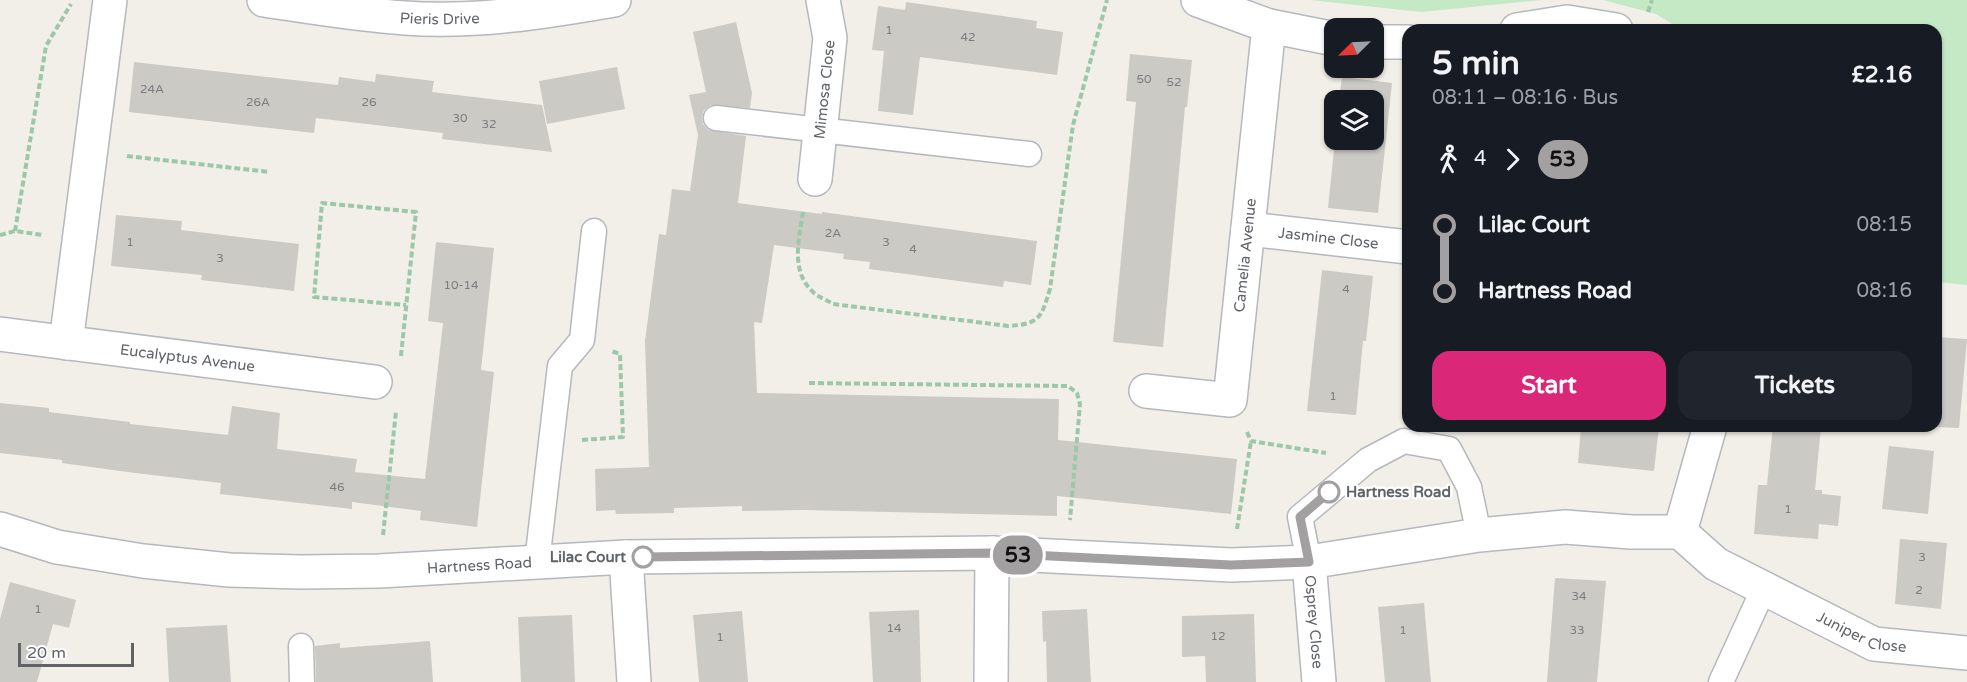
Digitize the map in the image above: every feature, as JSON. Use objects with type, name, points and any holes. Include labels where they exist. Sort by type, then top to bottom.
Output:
[{"type":"street","points":[[66,343],[110,0]]},
{"type":"street","name":"Pieris Drive","points":[[264,0],[406,19],[473,18],[532,13],[614,0]]},
{"type":"street","name":"Mimosa Close","points":[[815,179],[830,38],[823,0]]},
{"type":"street","points":[[1198,0],[1269,26],[1324,37]]},
{"type":"street","points":[[1554,24],[1567,22],[1579,24]]},
{"type":"street","name":"Camelia Avenue","points":[[1230,400],[1269,26]]},
{"type":"street","points":[[1384,42],[1402,42]]},
{"type":"street","name":"Jasmine Close","points":[[1248,229],[1402,246]]},
{"type":"street","name":"Eucalyptus Avenue","points":[[0,334],[375,382]]},
{"type":"street","points":[[1146,391],[1230,400]]},
{"type":"street","points":[[1680,532],[1708,432]]},
{"type":"street","name":"Hartness Road","points":[[0,530],[57,547],[143,561],[230,570],[301,572],[379,571],[626,557],[993,553],[1231,565],[1309,562],[1479,535],[1565,527],[1631,532],[1680,532]]},
{"type":"street","name":"Juniper Close","points":[[1680,532],[1716,564],[1874,644],[1967,653]]},
{"type":"street","points":[[991,682],[993,553]]},
{"type":"street","points":[[626,557],[634,682]]},
{"type":"street","name":"Osprey Close","points":[[1309,562],[1318,682]]},
{"type":"lane","points":[[716,118],[1029,154]]},
{"type":"lane","points":[[537,562],[560,366],[582,340],[594,231]]},
{"type":"lane","points":[[1309,562],[1300,517],[1368,460],[1404,441],[1449,449],[1469,487],[1479,535]]},
{"type":"lane","points":[[1721,682],[1764,588]]},
{"type":"lane","points":[[301,646],[302,682]]},
{"type":"path","points":[[15,231],[46,46],[73,0]]},
{"type":"path","points":[[815,179],[805,190],[797,254],[799,274],[813,292],[833,304],[1008,326],[1028,325],[1042,314],[1050,289],[1072,125],[1107,0]]},
{"type":"path","points":[[91,152],[270,172]]},
{"type":"path","points":[[406,305],[314,297],[322,203],[416,212]]},
{"type":"path","points":[[0,236],[15,231],[79,239]]},
{"type":"path","points":[[551,443],[623,437],[620,354],[582,340]]},
{"type":"path","points":[[809,383],[1068,386],[1077,393],[1080,404],[1067,557]]},
{"type":"path","points":[[1230,400],[1251,441],[1231,565]]},
{"type":"path","points":[[1251,441],[1368,460]]},
{"type":"green space","points":[[1310,0],[1542,0],[1421,12]]},
{"type":"green space","points":[[1603,0],[1967,0],[1967,285],[1942,282],[1942,24],[1672,24],[1656,14]]},
{"type":"building","points":[[906,2],[1037,21],[1036,28],[1063,32],[1057,75],[920,57],[913,115],[878,111],[884,51],[872,50],[878,6],[905,10]]},
{"type":"building","points":[[736,22],[752,93],[750,108],[711,105],[704,110],[702,117],[703,124],[708,130],[746,136],[738,203],[1037,241],[1031,285],[1004,281],[1003,287],[869,269],[870,262],[843,259],[844,254],[774,245],[762,323],[754,322],[757,393],[1059,399],[1058,440],[1237,459],[1231,514],[1057,496],[1057,516],[802,510],[742,511],[742,506],[674,508],[674,513],[616,514],[615,510],[596,511],[595,469],[649,467],[645,341],[659,234],[666,235],[672,189],[690,191],[698,135],[689,95],[706,92],[693,32]]},
{"type":"building","points":[[1130,54],[1192,60],[1187,107],[1185,107],[1163,347],[1113,342],[1136,102],[1126,101]]},
{"type":"building","points":[[134,62],[338,85],[339,77],[375,82],[376,74],[434,81],[432,92],[542,105],[552,152],[442,139],[443,133],[316,118],[314,133],[129,112]]},
{"type":"building","points":[[617,67],[625,109],[547,124],[539,81]]},
{"type":"building","points":[[1342,78],[1392,83],[1378,213],[1328,208],[1334,150],[1384,150],[1384,90],[1340,90]]},
{"type":"building","points":[[116,215],[182,221],[181,230],[299,244],[294,291],[201,280],[202,275],[111,266]]},
{"type":"building","points":[[436,242],[494,248],[481,370],[494,372],[477,527],[420,520],[421,511],[352,502],[352,509],[220,494],[221,483],[0,453],[0,403],[49,408],[49,412],[130,422],[130,424],[228,435],[232,406],[280,413],[277,449],[357,459],[355,472],[425,479],[443,323],[428,321]]},
{"type":"building","points":[[1322,270],[1373,276],[1366,341],[1363,341],[1356,415],[1307,411]]},
{"type":"building","points":[[1942,337],[1967,339],[1959,428],[1942,427]]},
{"type":"building","points":[[1581,432],[1658,432],[1654,471],[1578,463]]},
{"type":"building","points":[[1772,432],[1820,432],[1815,490],[1822,490],[1822,494],[1841,496],[1838,526],[1819,524],[1818,539],[1754,534],[1758,485],[1767,485]]},
{"type":"building","points":[[1889,446],[1934,451],[1928,514],[1882,509]]},
{"type":"building","points":[[1900,539],[1947,543],[1941,609],[1895,604]]},
{"type":"building","points":[[1555,578],[1606,581],[1597,682],[1547,682]]},
{"type":"building","points":[[10,582],[76,600],[69,628],[53,624],[37,682],[0,682],[0,619]]},
{"type":"building","points":[[1424,603],[1431,682],[1385,682],[1378,607]]},
{"type":"building","points":[[1087,609],[1091,682],[1047,682],[1046,641],[1043,642],[1042,611]]},
{"type":"building","points":[[919,610],[921,682],[873,682],[869,612]]},
{"type":"building","points":[[742,611],[748,682],[699,682],[693,615]]},
{"type":"building","points":[[1254,614],[1256,682],[1206,682],[1205,656],[1182,657],[1182,616]]},
{"type":"building","points":[[572,615],[575,682],[521,682],[518,617]]},
{"type":"building","points":[[227,625],[231,682],[169,682],[166,628]]},
{"type":"building","points":[[430,641],[433,682],[316,682],[315,646],[340,643],[340,648]]},
{"type":"bus line","name":"53","points":[[643,557],[993,553],[1231,565],[1309,562],[1300,517],[1329,492]]},
{"type":"place","name":"Hartness Road","points":[[1329,492]]},
{"type":"place","name":"Lilac Court","points":[[643,557]]}]
